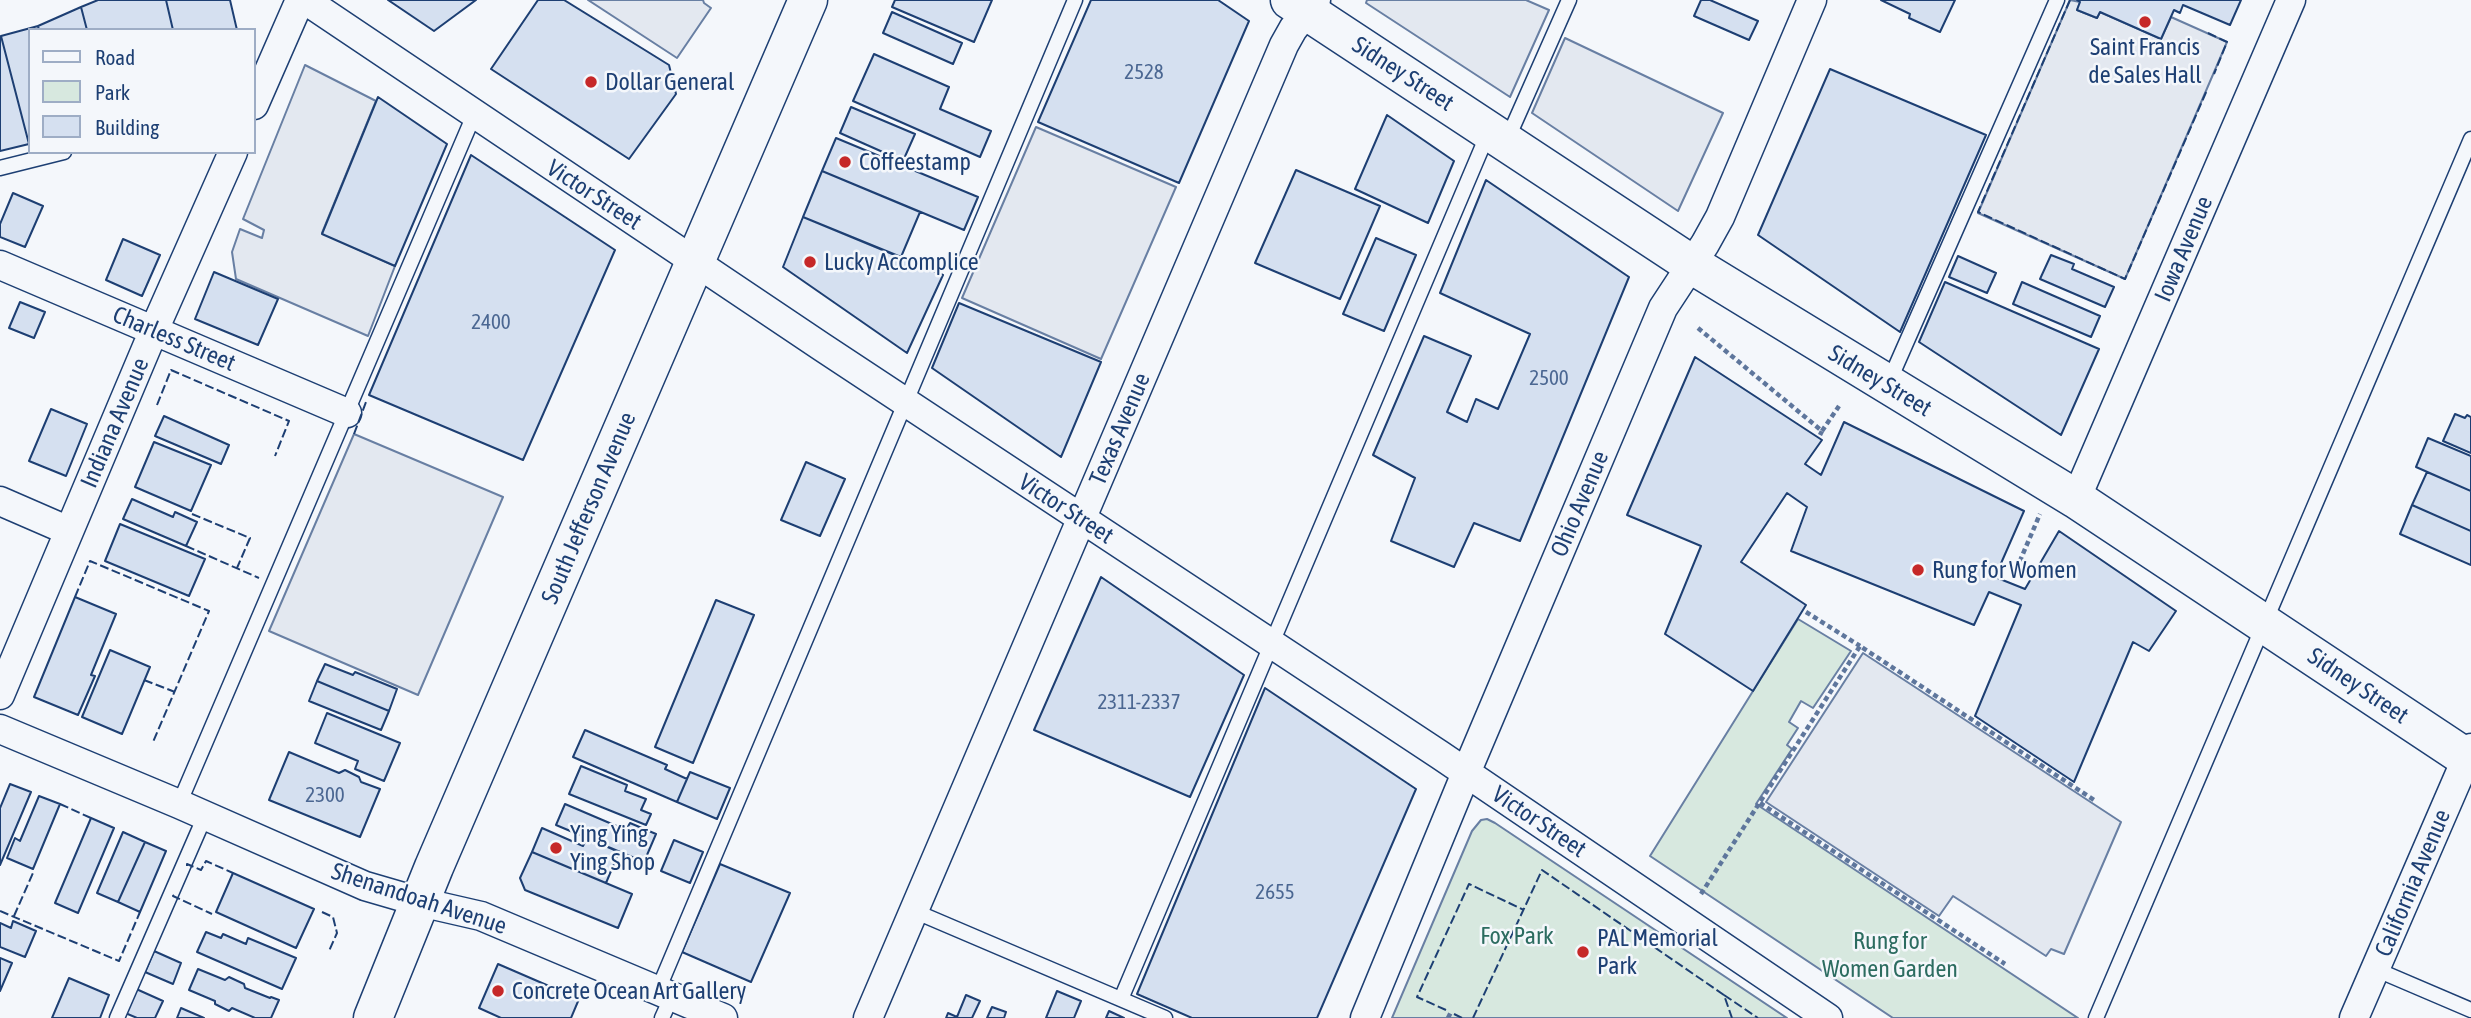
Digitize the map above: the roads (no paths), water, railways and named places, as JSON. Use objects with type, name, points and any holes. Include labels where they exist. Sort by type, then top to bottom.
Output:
[{"type":"street","points":[[256,101],[302,0]]},
{"type":"street","name":"Victor Street","points":[[302,0],[906,404],[1466,773],[1828,1018]]},
{"type":"street","name":"South Jefferson Avenue","points":[[373,1018],[420,902],[808,0]]},
{"type":"street","name":"Ohio Avenue","points":[[1365,1018],[1663,308],[1720,217],[1812,0]]},
{"type":"street","name":"Iowa Avenue","points":[[2077,499],[2291,0]]},
{"type":"street","name":"Sidney Street","points":[[1304,4],[1691,264],[2077,499],[2469,756]]},
{"type":"street","name":"Texas Avenue","points":[[868,1018],[1284,45],[1304,4]]},
{"type":"street","name":"Indiana Avenue","points":[[0,695],[154,330],[232,154]]},
{"type":"street","name":"Charless Street","points":[[0,265],[347,413]]},
{"type":"street","points":[[0,501],[69,531]]},
{"type":"street","name":"Shenandoah Avenue","points":[[0,729],[365,886],[481,916],[664,1001],[723,1018]]},
{"type":"street","name":"California Avenue","points":[[2354,1018],[2469,756]]},
{"type":"lane","points":[[664,1001],[906,404],[1075,0]]},
{"type":"lane","points":[[1121,999],[1271,644],[1498,136],[1569,0]]},
{"type":"lane","points":[[1888,385],[2057,0]]},
{"type":"lane","points":[[179,804],[474,115]]},
{"type":"lane","points":[[2096,1018],[2471,139]]},
{"type":"lane","points":[[0,168],[56,154]]},
{"type":"lane","points":[[117,1018],[205,816]]},
{"type":"lane","points":[[914,911],[1165,1018]]},
{"type":"lane","points":[[2375,969],[2471,1010]]},
{"type":"place","name":"Saint Francis de Sales Hall","points":[[2145,22]]},
{"type":"place","name":"Dollar General","points":[[591,82]]},
{"type":"place","name":"Coffeestamp","points":[[845,162]]},
{"type":"place","name":"Lucky Accomplice","points":[[810,262]]},
{"type":"place","name":"Rung for Women","points":[[1918,570]]},
{"type":"place","name":"Ying Ying Ying Shop","points":[[556,848]]},
{"type":"place","name":"PAL Memorial Park","points":[[1583,952]]},
{"type":"place","name":"Concrete Ocean Art Gallery","points":[[498,991]]},
{"type":"park label","name":"Fox Park","points":[[1517,936]]},
{"type":"park label","name":"Rung for Women Garden","points":[[1890,955]]}]
